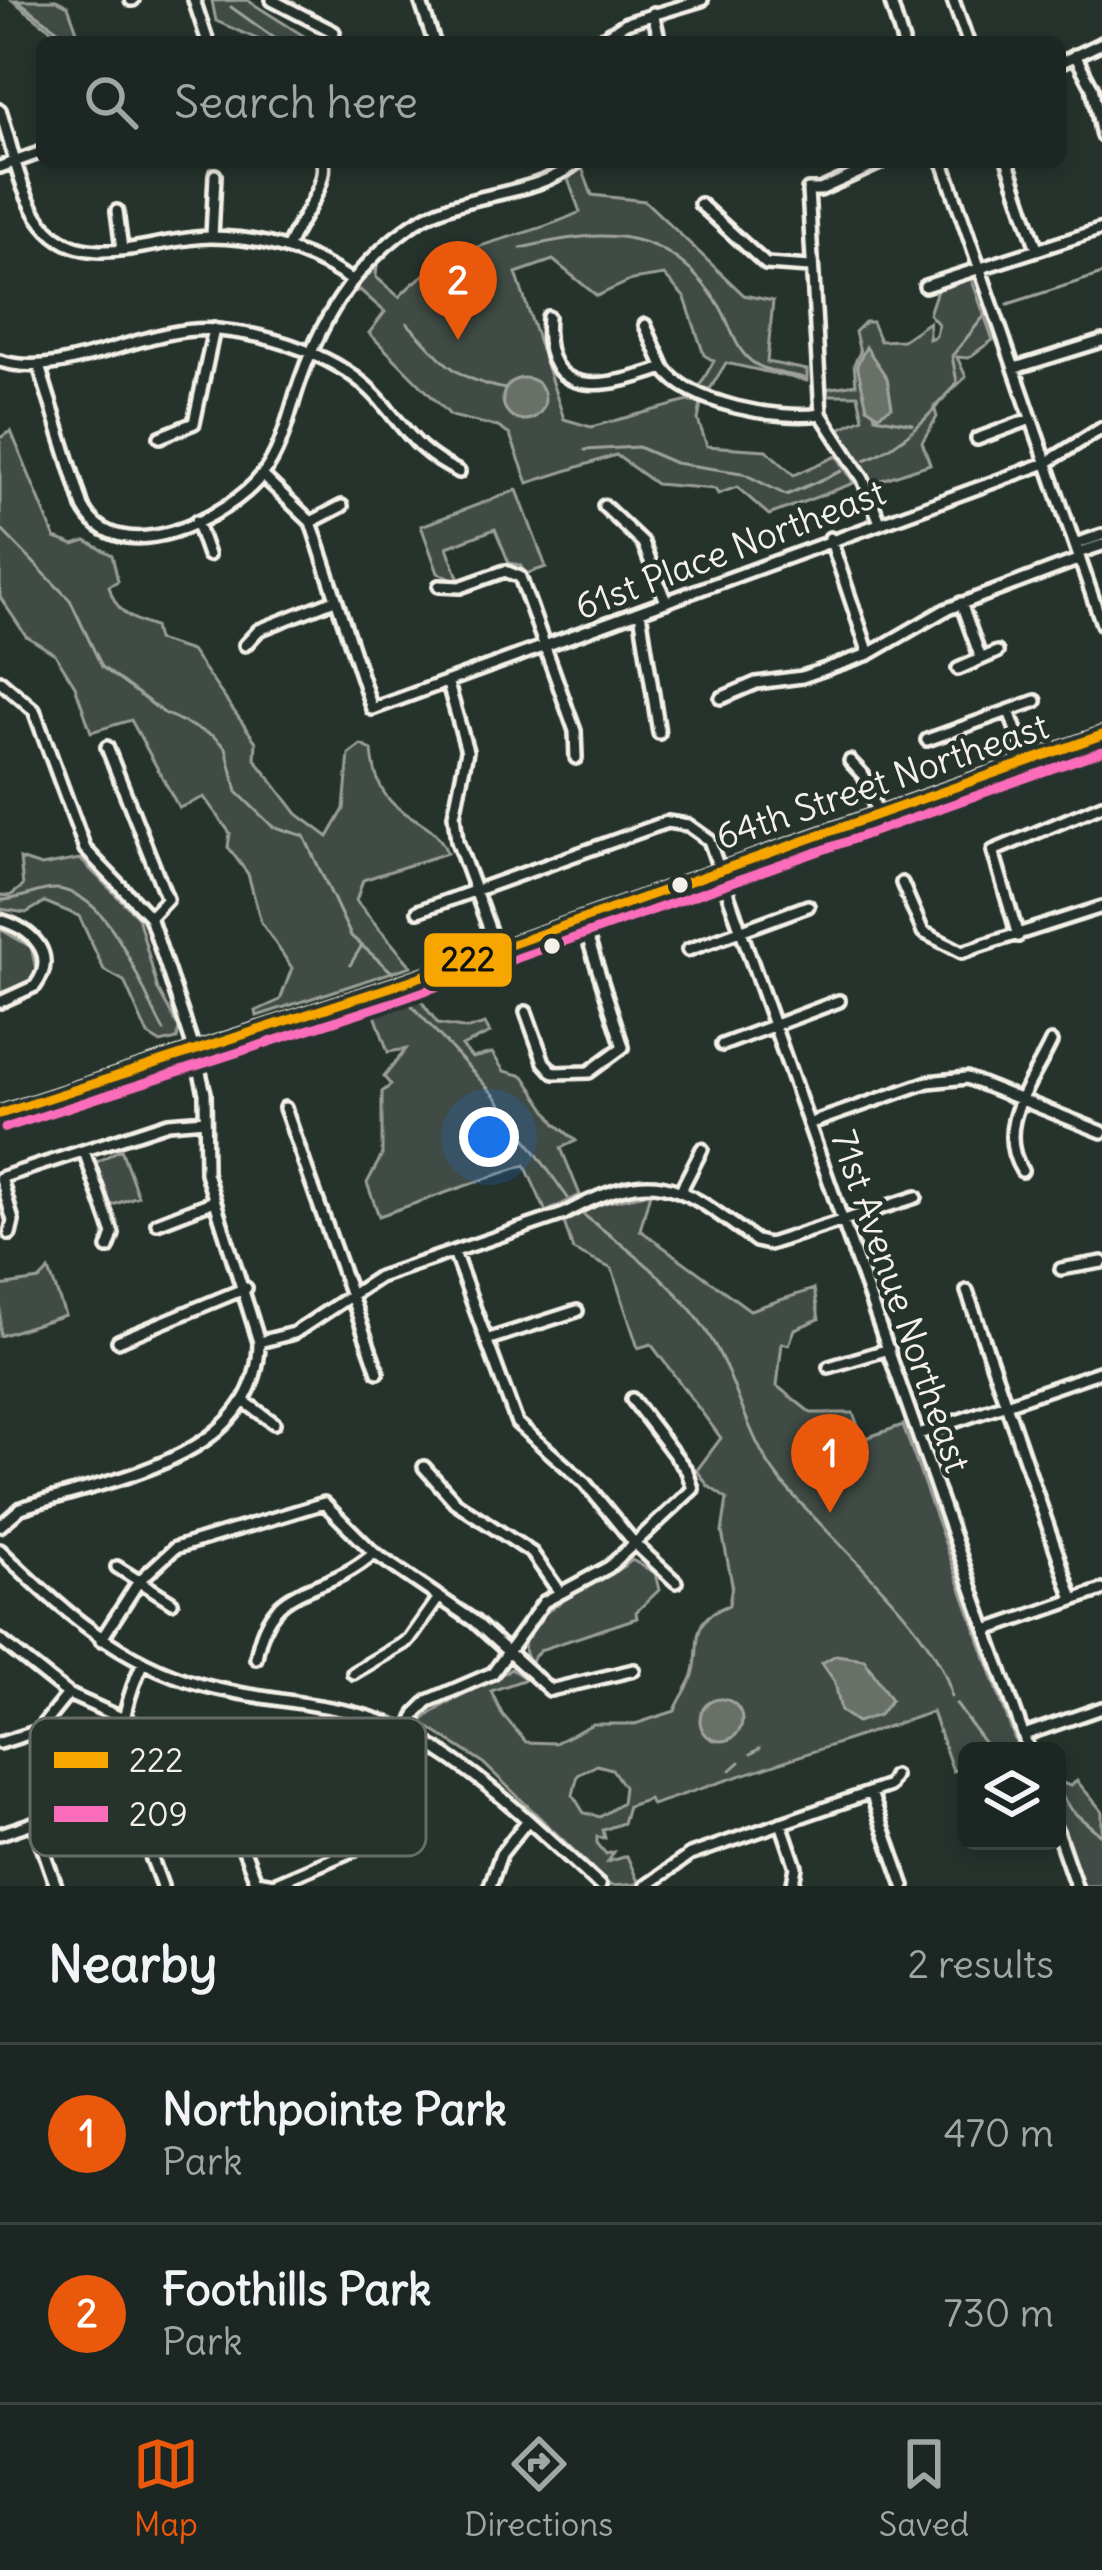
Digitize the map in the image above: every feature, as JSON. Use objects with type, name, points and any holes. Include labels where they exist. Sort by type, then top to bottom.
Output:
[{"type":"main road","name":"64th Street Northeast","points":[[0,1114],[497,950],[1102,735]]},
{"type":"street","points":[[194,0],[206,36]]},
{"type":"street","points":[[272,0],[334,32]]},
{"type":"street","points":[[420,0],[432,36]]},
{"type":"street","points":[[608,36],[653,13],[702,0]]},
{"type":"street","points":[[890,0],[901,36]]},
{"type":"street","points":[[953,0],[966,36]]},
{"type":"street","points":[[653,13],[659,36]]},
{"type":"street","points":[[1066,60],[1102,43]]},
{"type":"street","points":[[1075,55],[1092,87],[1102,136]]},
{"type":"street","points":[[0,110],[37,216],[56,237],[86,251],[212,237],[288,248],[351,280]]},
{"type":"street","points":[[0,166],[36,154]]},
{"type":"street","points":[[288,248],[298,218],[323,180],[323,168]]},
{"type":"street","points":[[39,365],[88,517],[116,537],[141,538],[196,520],[227,507],[262,475],[281,439],[309,352],[351,280],[427,217],[542,183],[568,168]]},
{"type":"street","points":[[869,168],[820,190],[808,190],[810,267],[821,415],[863,478],[879,520]]},
{"type":"street","points":[[881,168],[884,181]]},
{"type":"street","points":[[945,168],[1102,624]]},
{"type":"street","points":[[1010,168],[1037,249]]},
{"type":"street","points":[[212,237],[214,175]]},
{"type":"street","points":[[700,204],[766,264],[810,267]]},
{"type":"street","points":[[117,211],[122,249]]},
{"type":"street","points":[[925,286],[1102,229]]},
{"type":"street","points":[[548,317],[551,349],[572,380],[596,388],[612,386],[664,368]]},
{"type":"street","points":[[645,325],[664,368],[688,392],[788,418],[821,415]]},
{"type":"street","points":[[160,437],[184,429],[199,412],[214,329]]},
{"type":"street","points":[[0,361],[39,365],[160,332],[214,329],[309,352],[368,388],[425,455],[459,472]]},
{"type":"street","points":[[1015,368],[1102,340]]},
{"type":"street","points":[[977,439],[1031,419]]},
{"type":"street","name":"61st Place Northeast","points":[[332,602],[371,710],[879,520],[1046,463],[1102,428]]},
{"type":"street","points":[[245,644],[260,630],[332,602],[311,522],[262,475]]},
{"type":"street","points":[[311,522],[342,506]]},
{"type":"street","points":[[604,506],[643,543],[666,602]]},
{"type":"street","points":[[196,520],[208,555]]},
{"type":"street","points":[[1078,552],[1102,535]]},
{"type":"street","points":[[830,538],[869,654]]},
{"type":"street","points":[[721,698],[756,682],[802,677],[869,654],[962,603],[1102,545]]},
{"type":"street","points":[[439,586],[513,572],[523,583],[575,731],[576,758]]},
{"type":"street","points":[[962,603],[980,656]]},
{"type":"street","points":[[640,612],[659,733]]},
{"type":"street","points":[[958,669],[997,652]]},
{"type":"street","points":[[0,1526],[21,1508],[185,1453],[210,1439],[244,1402],[255,1377],[260,1342],[214,1202],[203,1151],[205,1120],[196,1052],[150,917],[85,849],[34,710],[2,681]]},
{"type":"street","points":[[448,684],[467,751],[455,827],[497,950]]},
{"type":"street","points":[[927,740],[1036,701]]},
{"type":"street","points":[[1009,711],[1027,761]]},
{"type":"street","points":[[107,747],[167,898],[150,917]]},
{"type":"street","points":[[850,761],[864,776],[878,815]]},
{"type":"street","points":[[1018,936],[993,851],[1006,841],[1102,805]]},
{"type":"street","points":[[418,911],[667,822],[700,831],[722,869]]},
{"type":"street","name":"71st Avenue Northeast","points":[[722,869],[1026,1742]]},
{"type":"street","points":[[902,884],[919,926],[944,946],[972,951],[1102,908]]},
{"type":"street","points":[[688,950],[808,906]]},
{"type":"street","points":[[0,920],[19,926],[40,945],[43,976],[26,993],[0,1002]]},
{"type":"street","points":[[526,1012],[548,1069],[575,1076],[608,1062],[623,1047],[582,920]]},
{"type":"street","points":[[722,1046],[839,1000]]},
{"type":"street","points":[[1022,1171],[1007,1137],[1051,1042]]},
{"type":"street","points":[[811,1123],[947,1078],[979,1081],[1102,1132]]},
{"type":"street","points":[[285,1108],[378,1372]]},
{"type":"street","points":[[10,1234],[13,1221],[0,1178],[168,1123],[205,1120]]},
{"type":"street","points":[[682,1188],[702,1149]]},
{"type":"street","points":[[84,1151],[113,1234],[108,1248]]},
{"type":"street","points":[[260,1342],[294,1334],[379,1277],[622,1189],[654,1184],[682,1188],[756,1241],[769,1244],[916,1197]]},
{"type":"street","points":[[157,1223],[214,1202]]},
{"type":"street","points":[[454,1252],[518,1423],[585,1483],[635,1544],[676,1582]]},
{"type":"street","points":[[1061,1269],[1102,1262]]},
{"type":"street","points":[[118,1340],[246,1288]]},
{"type":"street","points":[[967,1291],[1073,1599]]},
{"type":"street","points":[[486,1340],[577,1311]]},
{"type":"street","points":[[829,1367],[890,1349]]},
{"type":"street","points":[[919,1434],[1102,1371]]},
{"type":"street","points":[[416,1718],[428,1701],[478,1682],[511,1653],[532,1617],[558,1590],[609,1567],[693,1489],[687,1471],[632,1399]]},
{"type":"street","points":[[244,1402],[274,1423]]},
{"type":"street","points":[[424,1467],[455,1502],[532,1553],[558,1590]]},
{"type":"street","points":[[100,1640],[139,1581],[175,1548],[324,1503],[374,1553],[511,1653],[550,1690],[616,1670],[634,1670]]},
{"type":"street","points":[[0,1550],[100,1640],[142,1664],[204,1685],[360,1718]]},
{"type":"street","points":[[256,1658],[265,1618],[274,1606],[339,1580],[374,1553]]},
{"type":"street","points":[[117,1567],[172,1602]]},
{"type":"street","points":[[987,1630],[1102,1590]]},
{"type":"street","points":[[353,1673],[410,1640],[438,1599]]},
{"type":"street","points":[[0,1640],[68,1694],[114,1718]]},
{"type":"street","points":[[121,1718],[142,1664]]},
{"type":"street","points":[[49,1718],[68,1694]]},
{"type":"street","points":[[1024,1735],[1102,1708]]},
{"type":"street","points":[[0,1743],[30,1734]]},
{"type":"street","points":[[426,1745],[471,1773],[600,1886]]},
{"type":"street","points":[[646,1886],[690,1855],[890,1786],[894,1776]]},
{"type":"street","points":[[871,1793],[904,1886]]},
{"type":"street","points":[[490,1886],[501,1854],[528,1820]]},
{"type":"street","points":[[781,1823],[796,1867],[793,1882]]},
{"type":"street","points":[[0,1834],[30,1824]]},
{"type":"street","points":[[1062,1886],[1076,1884],[1064,1850]]},
{"type":"street","points":[[46,1856],[56,1886]]},
{"type":"street","points":[[151,1856],[162,1886]]},
{"type":"street","points":[[246,1856],[256,1881],[274,1884],[340,1856]]},
{"type":"shaded area","points":[[12,0],[56,0],[68,6],[80,36],[59,36]]},
{"type":"shaded area","points":[[247,0],[304,36],[250,36],[216,21],[212,1]]},
{"type":"shaded area","points":[[582,168],[592,195],[645,201],[744,295],[773,301],[767,362],[807,370],[807,381],[726,363],[710,389],[699,387],[714,361],[704,355],[685,298],[664,275],[632,280],[597,296],[553,260],[516,273],[564,419],[591,427],[688,401],[701,404],[698,420],[707,446],[766,450],[794,475],[837,456],[854,483],[769,515],[737,487],[718,494],[715,489],[656,484],[616,455],[528,483],[510,435],[498,427],[451,416],[369,333],[385,312],[360,290],[351,293],[377,266],[376,277],[399,297],[420,277],[463,252],[580,212],[568,179]]},
{"type":"shaded area","points":[[968,269],[993,340],[968,358],[957,357],[966,377],[934,407],[937,417],[922,442],[930,464],[873,483],[839,429],[863,418],[858,395],[826,395],[825,389],[856,384],[854,364],[860,352],[855,332],[865,322],[872,322],[880,341],[903,340],[929,322],[929,339],[936,336],[938,324],[929,314],[939,284]]},
{"type":"shaded area","points":[[866,347],[887,378],[892,407],[878,415],[867,407],[857,365]]},
{"type":"shaded area","points":[[524,378],[539,384],[545,399],[539,414],[524,420],[509,414],[503,399],[509,384]]},
{"type":"shaded area","points":[[11,431],[55,538],[74,545],[86,541],[112,555],[118,581],[109,586],[115,602],[131,618],[154,627],[157,640],[191,651],[256,742],[255,759],[297,814],[328,837],[344,809],[349,754],[361,745],[372,750],[376,775],[394,804],[439,838],[447,853],[363,880],[356,901],[411,966],[257,1016],[256,1011],[280,1000],[292,968],[261,922],[248,874],[228,847],[230,833],[204,797],[179,808],[131,720],[91,732],[75,686],[55,654],[26,636],[0,597],[0,438]]},
{"type":"shaded area","points":[[517,490],[546,567],[526,574],[520,565],[509,563],[495,529],[447,547],[460,583],[438,573],[421,526]]},
{"type":"shaded area","points":[[20,859],[41,866],[80,859],[138,917],[158,990],[179,1028],[177,1039],[161,1043],[148,1035],[124,981],[104,970],[79,916],[45,902],[26,913],[0,909],[0,895],[10,896],[23,886]]},
{"type":"shaded area","points":[[0,929],[31,947],[36,969],[29,982],[0,993]]},
{"type":"shaded area","points":[[414,991],[438,1024],[468,1029],[485,1024],[490,1033],[462,1046],[472,1058],[492,1053],[504,1071],[524,1076],[556,1124],[576,1141],[561,1148],[580,1195],[546,1212],[525,1165],[379,1216],[367,1183],[382,1155],[382,1092],[391,1085],[384,1077],[406,1049],[388,1052],[375,1015],[381,1004]]},
{"type":"shaded area","points":[[121,1149],[138,1196],[110,1206],[95,1163]]},
{"type":"shaded area","points":[[650,1193],[640,1230],[750,1310],[814,1289],[819,1319],[795,1329],[789,1345],[782,1343],[777,1386],[811,1413],[853,1413],[863,1439],[903,1425],[1016,1742],[958,1742],[958,1770],[953,1771],[932,1712],[652,1805],[649,1799],[628,1806],[623,1823],[603,1830],[605,1838],[597,1837],[597,1843],[606,1854],[614,1852],[608,1862],[627,1856],[639,1884],[611,1886],[481,1761],[426,1726],[427,1716],[511,1669],[526,1679],[491,1691],[502,1714],[526,1742],[555,1743],[593,1724],[635,1724],[675,1711],[693,1675],[701,1625],[729,1605],[732,1584],[722,1532],[727,1499],[708,1486],[697,1470],[721,1438],[651,1344],[638,1348],[612,1269],[573,1250],[564,1222],[599,1204]],"holes":[[[597,1765],[612,1769],[624,1787],[622,1803],[600,1817],[584,1813],[573,1795],[578,1775]]]},
{"type":"shaded area","points":[[49,1270],[65,1315],[0,1336],[0,1286],[39,1280]]},
{"type":"shaded area","points":[[632,1560],[655,1573],[659,1590],[636,1612],[637,1618],[540,1650],[531,1661],[526,1657],[525,1641],[546,1613]]},
{"type":"shaded area","points":[[836,1655],[864,1659],[891,1700],[879,1715],[857,1722],[841,1711],[835,1682],[822,1663]]},
{"type":"shaded area","points":[[721,1699],[736,1705],[742,1720],[736,1735],[721,1741],[706,1735],[700,1720],[706,1705]]},
{"type":"shaded area","points":[[1077,1781],[1102,1811],[1102,1886],[1084,1886],[1066,1837],[1066,1784]]},
{"type":"waterway","points":[[17,0],[66,36]]},
{"type":"waterway","points":[[231,7],[272,36]]},
{"type":"waterway","points":[[521,248],[607,236],[656,247],[699,279],[719,305],[745,356],[769,370],[804,378]]},
{"type":"waterway","points":[[1008,304],[1102,274]]},
{"type":"waterway","points":[[865,460],[904,438],[957,382],[952,356],[985,315]]},
{"type":"waterway","points":[[407,323],[460,373],[505,389]]},
{"type":"waterway","points":[[874,412],[875,417],[913,424]]},
{"type":"waterway","points":[[585,450],[638,447],[675,463],[742,473],[786,495],[842,471]]},
{"type":"waterway","points":[[0,528],[70,600],[102,667],[164,713],[213,736],[226,748],[237,792],[272,826],[304,836],[351,936],[393,973]]},
{"type":"waterway","points":[[0,900],[56,889],[82,898],[113,929],[164,1031]]},
{"type":"waterway","points":[[350,965],[361,947]]},
{"type":"waterway","points":[[403,996],[496,1097],[568,1198]]},
{"type":"waterway","points":[[581,1213],[649,1267],[695,1314],[717,1350],[768,1463],[906,1616],[929,1646],[951,1697]]},
{"type":"waterway","points":[[956,1704],[983,1742]]},
{"type":"waterway","points":[[751,1754],[760,1748]]},
{"type":"waterway","points":[[731,1770],[740,1762]]},
{"type":"waterway","points":[[1066,1802],[1102,1836]]},
{"type":"transit line","name":"222","points":[[0,1114],[397,985],[1102,735]]},
{"type":"transit line","name":"209","points":[[5,1128],[402,999],[1102,751]]},
{"type":"place","name":"Foothills Park","points":[[458,340]]},
{"type":"place","name":"Northpointe Park","points":[[830,1513]]}]
